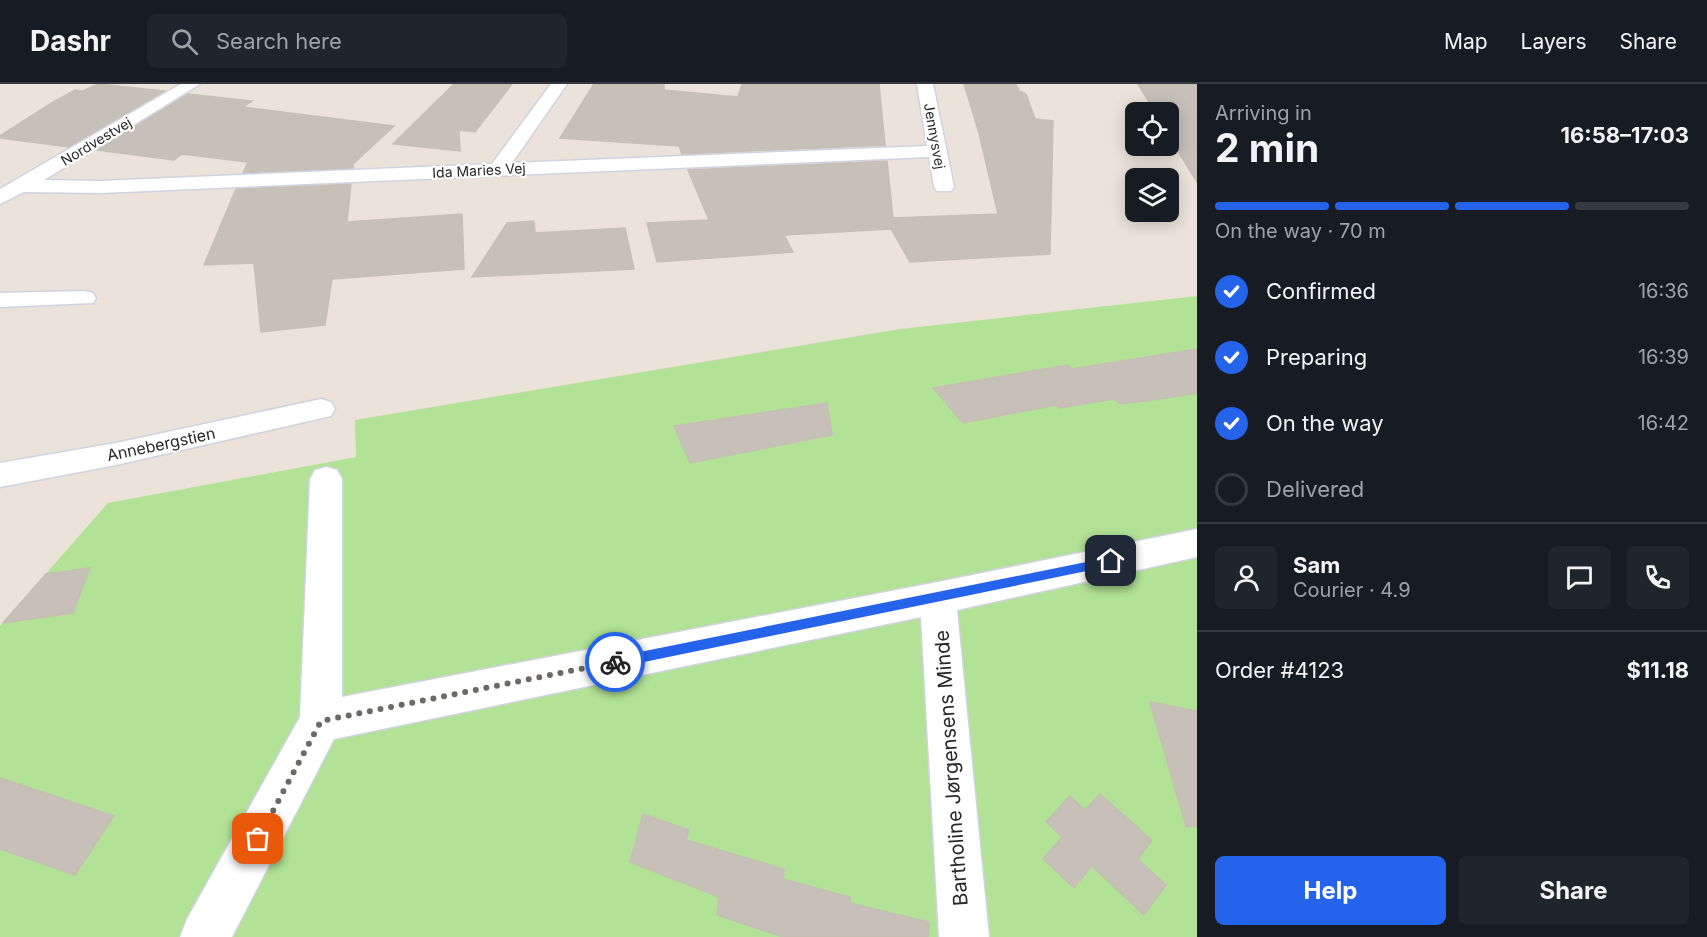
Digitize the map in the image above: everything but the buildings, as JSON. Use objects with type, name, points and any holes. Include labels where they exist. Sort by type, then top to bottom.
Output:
[{"type":"street","name":"Nordvestvej","points":[[0,198],[192,84]]},
{"type":"street","points":[[498,169],[559,84]]},
{"type":"street","name":"Jennysvej","points":[[926,84],[944,187]]},
{"type":"street","name":"Ida Maries Vej","points":[[21,186],[101,187],[937,151]]},
{"type":"street","points":[[0,300],[84,298]]},
{"type":"street","name":"Annebergstien","points":[[0,475],[116,454],[321,409]]},
{"type":"street","points":[[205,937],[321,721],[326,479]]},
{"type":"street","points":[[321,721],[938,598],[1197,543]]},
{"type":"street","name":"Bartholine Jørgensens Minde","points":[[938,598],[964,937]]},
{"type":"green space","points":[[1197,296],[1197,937],[0,937],[0,626],[108,503],[356,457],[355,420],[900,329]]},
{"type":"way so far","points":[[258,839],[321,721],[615,662]]},
{"type":"route","points":[[615,662],[1111,561]]}]
